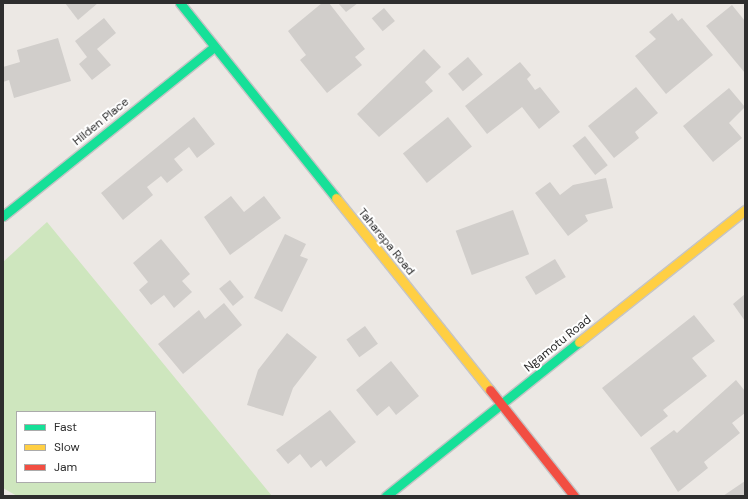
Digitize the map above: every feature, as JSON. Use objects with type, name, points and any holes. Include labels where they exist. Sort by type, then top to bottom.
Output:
[{"type":"street","name":"Taharepa Road","points":[[180,3],[574,496]]},
{"type":"street","name":"Hilden Place","points":[[3,216],[214,47]]},
{"type":"street","name":"Ngamotu Road","points":[[386,496],[745,210]]},
{"type":"green space","points":[[47,222],[272,496],[17,496],[3,488],[3,262]]},
{"type":"building","points":[[65,3],[98,3],[78,20]]},
{"type":"building","points":[[322,3],[329,3],[365,49],[355,57],[362,65],[327,93],[300,60],[306,55],[288,31]]},
{"type":"building","points":[[338,3],[358,3],[346,12]]},
{"type":"building","points":[[732,5],[745,21],[745,73],[706,26]]},
{"type":"building","points":[[384,8],[395,21],[383,31],[372,18]]},
{"type":"building","points":[[672,13],[678,21],[682,18],[713,55],[666,94],[635,56],[656,39],[649,32]]},
{"type":"building","points":[[104,18],[116,33],[97,49],[111,65],[92,80],[79,64],[87,57],[75,41]]},
{"type":"building","points":[[58,38],[71,81],[14,98],[9,80],[3,82],[3,67],[20,62],[17,50]]},
{"type":"building","points":[[424,49],[441,67],[425,82],[433,91],[379,137],[357,114]]},
{"type":"building","points":[[468,57],[483,75],[463,91],[448,74]]},
{"type":"building","points":[[520,62],[531,75],[527,79],[535,90],[540,87],[560,112],[539,129],[522,107],[487,134],[465,106]]},
{"type":"building","points":[[636,87],[658,113],[635,132],[639,138],[614,158],[588,126]]},
{"type":"building","points":[[729,88],[745,107],[729,123],[742,138],[713,162],[683,126]]},
{"type":"building","points":[[194,117],[215,144],[197,158],[189,147],[174,159],[183,170],[167,183],[161,176],[147,187],[153,195],[123,220],[101,193]]},
{"type":"building","points":[[448,117],[472,147],[427,183],[403,154]]},
{"type":"building","points":[[585,136],[608,165],[595,175],[572,146]]},
{"type":"building","points":[[606,178],[613,208],[585,215],[588,221],[568,236],[535,193],[550,182],[560,195],[573,185]]},
{"type":"building","points":[[231,196],[244,212],[264,196],[281,218],[230,255],[204,217]]},
{"type":"building","points":[[513,210],[529,254],[472,275],[456,231]]},
{"type":"building","points":[[285,234],[306,244],[300,256],[308,259],[282,312],[254,298]]},
{"type":"building","points":[[161,239],[190,274],[182,281],[192,292],[174,308],[164,295],[151,305],[139,290],[148,282],[133,263]]},
{"type":"building","points":[[555,259],[566,277],[536,295],[525,277]]},
{"type":"building","points":[[230,280],[244,297],[233,306],[219,289]]},
{"type":"building","points":[[745,294],[745,321],[733,304]]},
{"type":"building","points":[[224,303],[242,325],[183,374],[158,344],[199,310],[205,319]]},
{"type":"building","points":[[694,315],[715,341],[692,358],[707,376],[663,410],[668,416],[641,437],[602,388]]},
{"type":"building","points":[[365,326],[378,344],[359,357],[346,340]]},
{"type":"building","points":[[287,333],[317,357],[293,388],[283,416],[247,405],[258,370]]},
{"type":"building","points":[[391,361],[419,396],[396,415],[389,406],[377,416],[356,390]]},
{"type":"building","points":[[736,380],[745,391],[745,413],[732,423],[740,433],[704,462],[708,468],[678,492],[650,448],[674,430],[677,433]]},
{"type":"building","points":[[330,410],[356,442],[326,467],[321,460],[311,468],[300,454],[288,464],[276,450]]},
{"type":"building","points":[[745,481],[745,496],[723,496]]},
{"type":"traffic: fast","points":[[180,3],[336,198]]},
{"type":"traffic: fast","points":[[3,216],[214,47]]},
{"type":"traffic: fast","points":[[386,496],[579,342]]},
{"type":"traffic: slow","points":[[336,198],[490,390]]},
{"type":"traffic: slow","points":[[579,342],[745,210]]},
{"type":"traffic: jam","points":[[490,390],[574,496]]}]
